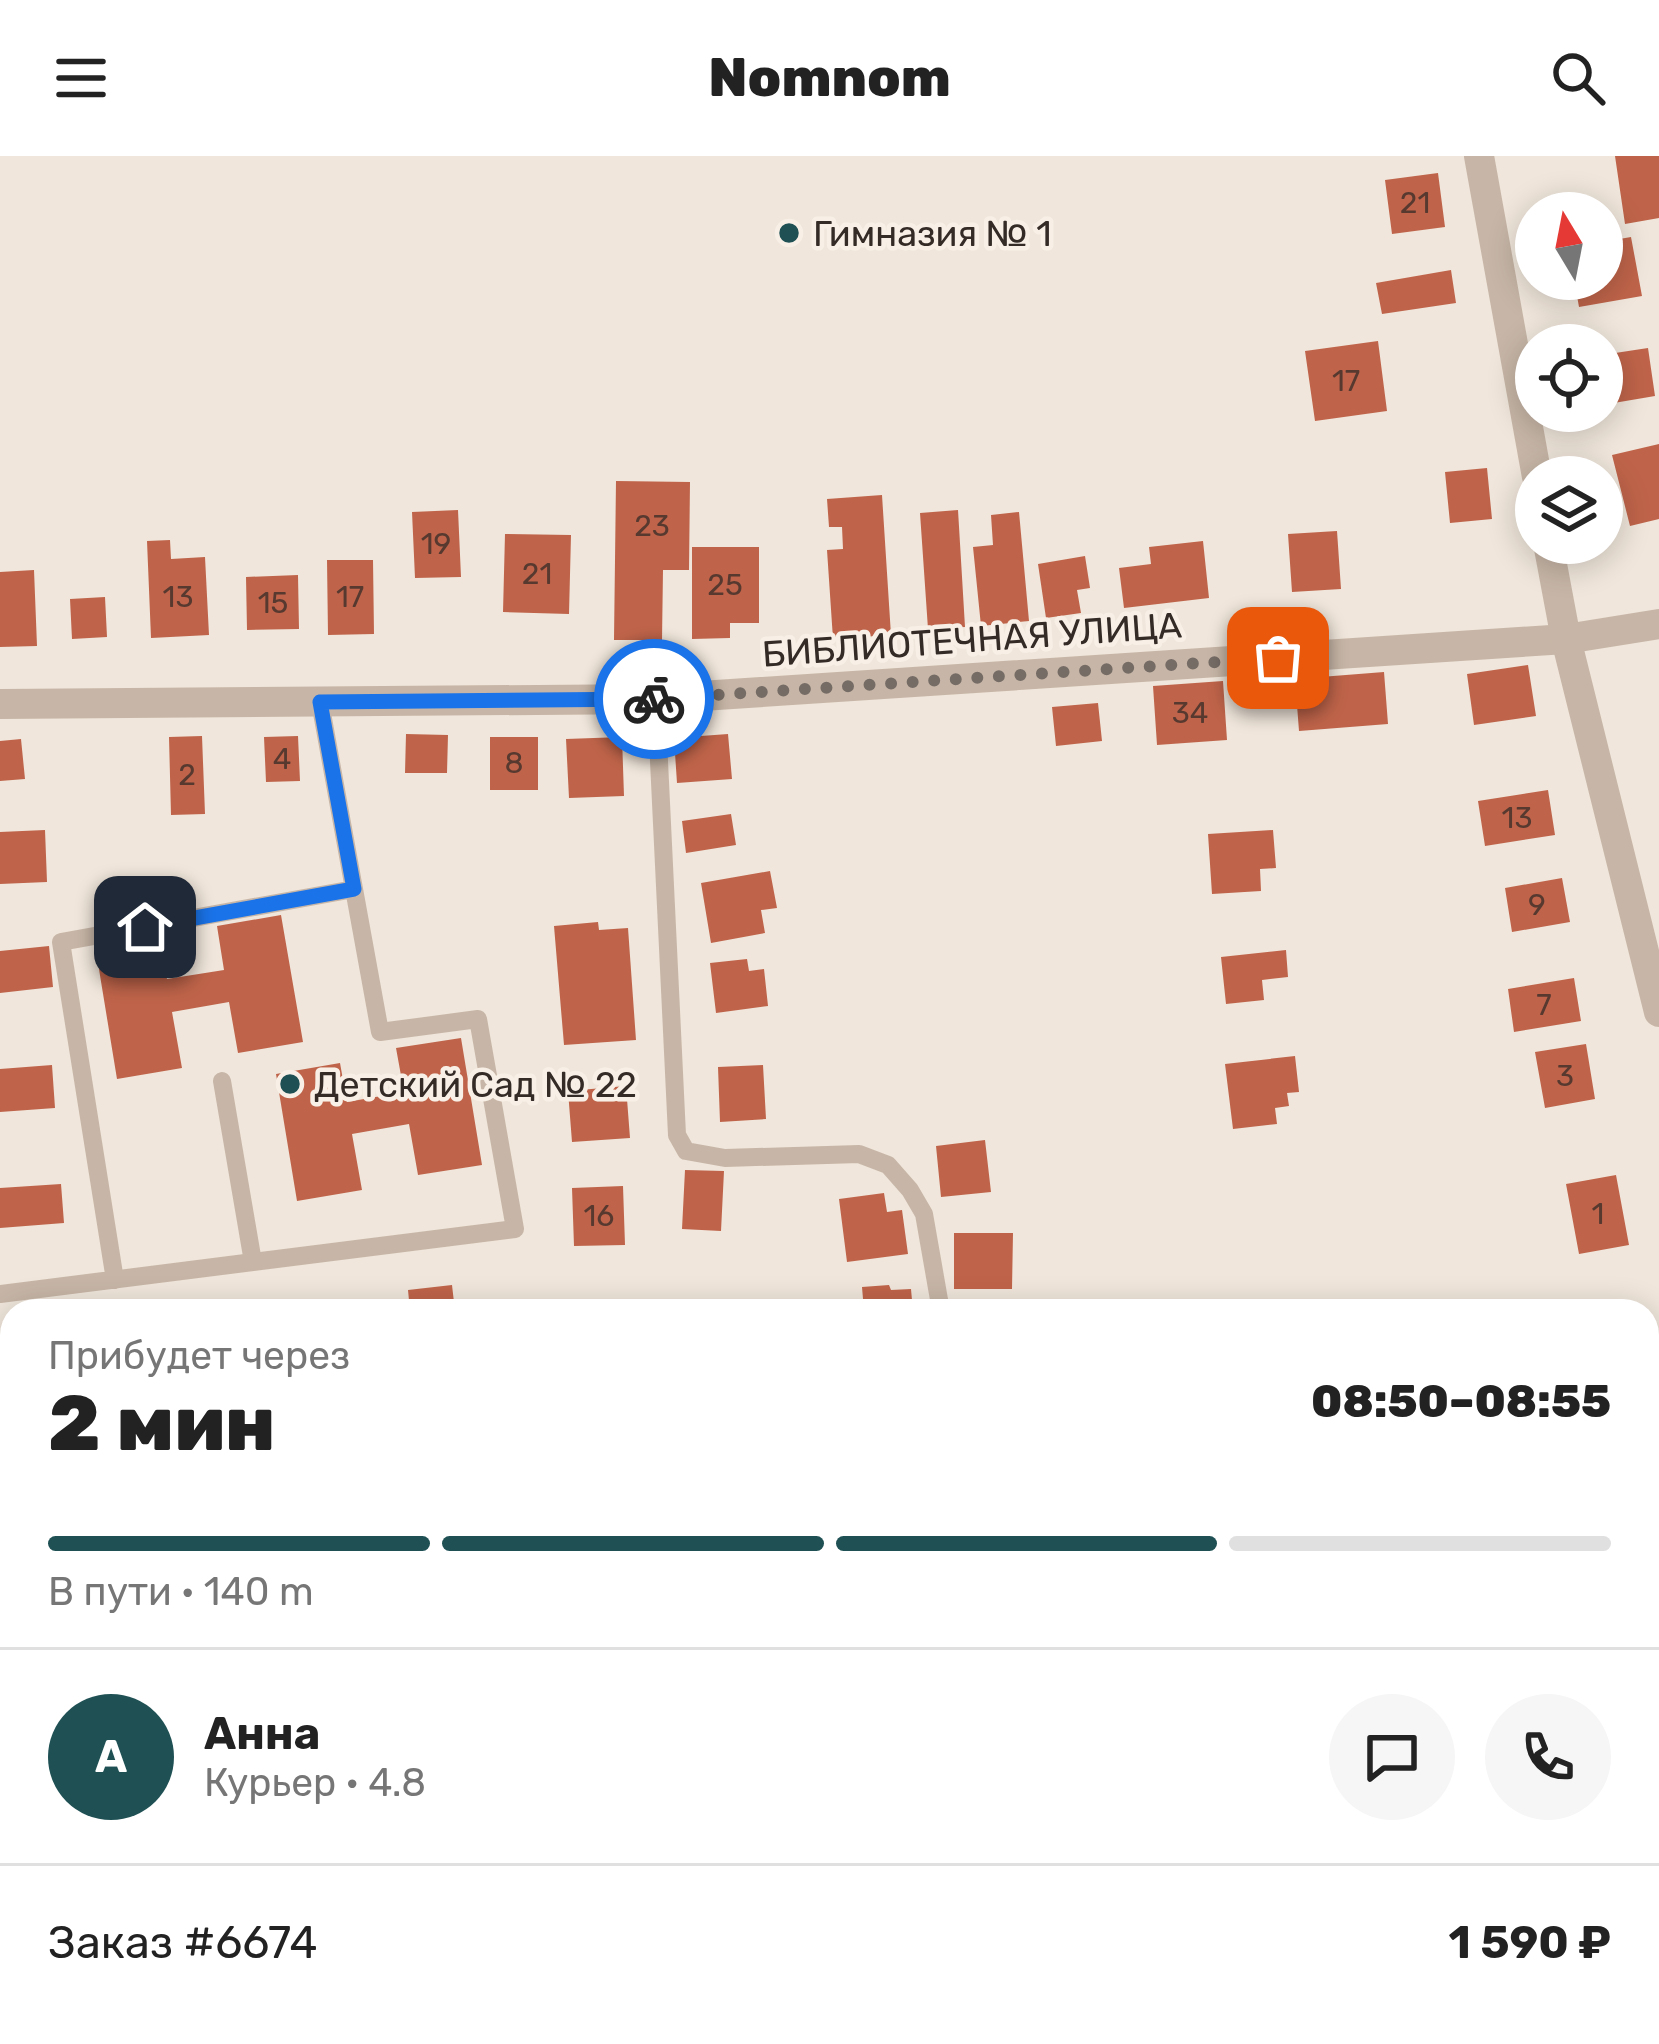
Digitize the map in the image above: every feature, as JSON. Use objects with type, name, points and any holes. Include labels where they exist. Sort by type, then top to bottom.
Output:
[{"type":"street","points":[[1479,156],[1533,456]]},
{"type":"street","points":[[1552,564],[1565,639],[1659,1012]]},
{"type":"street","name":"БИБЛИОТЕЧНАЯ УЛИЦА","points":[[0,704],[656,699],[1565,639],[1659,624]]},
{"type":"lane","points":[[656,699],[677,1135],[686,1151],[724,1159],[859,1154],[888,1165],[924,1214],[938,1299]]},
{"type":"lane","points":[[0,1294],[515,1229],[478,1019],[380,1032],[320,702]]},
{"type":"lane","points":[[115,1280],[61,942],[354,889]]},
{"type":"lane","points":[[222,1081],[253,1262]]},
{"type":"building","points":[[1615,156],[1659,156],[1659,218],[1625,224]]},
{"type":"building","points":[[1438,173],[1445,227],[1392,234],[1385,180]]},
{"type":"building","points":[[1631,237],[1642,296],[1623,299],[1623,238]]},
{"type":"building","points":[[1451,270],[1456,303],[1382,314],[1376,283]]},
{"type":"building","points":[[1578,300],[1619,300],[1579,307]]},
{"type":"building","points":[[1378,341],[1387,411],[1315,421],[1305,351]]},
{"type":"building","points":[[1648,348],[1655,396],[1623,401],[1623,352]]},
{"type":"building","points":[[1659,444],[1659,519],[1630,526],[1623,498],[1623,456],[1612,455]]},
{"type":"building","points":[[1487,468],[1492,519],[1450,523],[1445,472]]},
{"type":"building","points":[[616,481],[690,482],[689,570],[663,570],[662,640],[614,640]]},
{"type":"building","points":[[882,495],[891,635],[833,639],[827,550],[843,549],[842,527],[829,527],[827,499]]},
{"type":"building","points":[[458,510],[461,577],[415,578],[412,512]]},
{"type":"building","points":[[958,510],[965,627],[928,629],[920,513]]},
{"type":"building","points":[[1019,512],[1029,621],[981,626],[973,547],[993,545],[991,515]]},
{"type":"building","points":[[1337,531],[1341,589],[1292,592],[1288,534]]},
{"type":"building","points":[[505,534],[571,535],[569,614],[503,612]]},
{"type":"building","points":[[170,540],[171,559],[205,557],[209,635],[151,638],[147,541]]},
{"type":"building","points":[[1203,541],[1209,598],[1124,608],[1119,568],[1151,564],[1149,547]]},
{"type":"building","points":[[692,547],[759,547],[759,623],[730,623],[730,638],[692,639]]},
{"type":"building","points":[[1085,556],[1090,588],[1077,590],[1081,613],[1046,618],[1038,564]]},
{"type":"building","points":[[327,560],[373,560],[374,634],[328,635]]},
{"type":"building","points":[[34,570],[37,646],[0,647],[0,572]]},
{"type":"building","points":[[298,575],[299,629],[247,630],[246,577]]},
{"type":"building","points":[[105,597],[107,637],[72,639],[70,599]]},
{"type":"building","points":[[1528,665],[1536,716],[1474,725],[1467,674]]},
{"type":"building","points":[[1384,672],[1388,724],[1299,731],[1295,679]]},
{"type":"building","points":[[1223,681],[1227,740],[1157,745],[1153,686]]},
{"type":"building","points":[[1098,703],[1102,741],[1056,746],[1052,707]]},
{"type":"building","points":[[406,734],[448,735],[447,773],[405,773]]},
{"type":"building","points":[[728,734],[732,779],[677,783],[674,738]]},
{"type":"building","points":[[202,736],[205,814],[171,815],[169,737]]},
{"type":"building","points":[[298,736],[300,781],[266,782],[264,737]]},
{"type":"building","points":[[490,737],[538,737],[538,790],[490,790]]},
{"type":"building","points":[[622,737],[624,796],[569,798],[566,739]]},
{"type":"building","points":[[21,739],[25,779],[0,781],[0,741]]},
{"type":"building","points":[[1548,790],[1555,835],[1485,846],[1478,801]]},
{"type":"building","points":[[731,814],[736,845],[686,853],[682,821]]},
{"type":"building","points":[[45,830],[47,882],[0,884],[0,832]]},
{"type":"building","points":[[1273,830],[1276,868],[1260,869],[1261,891],[1212,894],[1208,834]]},
{"type":"building","points":[[770,871],[777,908],[761,910],[765,933],[711,943],[701,883]]},
{"type":"building","points":[[1562,878],[1570,922],[1512,932],[1505,888]]},
{"type":"building","points":[[281,915],[303,1042],[238,1053],[229,1002],[172,1012],[182,1068],[117,1079],[96,951],[160,940],[167,979],[224,970],[217,926]]},
{"type":"building","points":[[598,922],[599,930],[628,928],[636,1040],[564,1045],[554,926]]},
{"type":"building","points":[[49,946],[53,987],[0,993],[0,951]]},
{"type":"building","points":[[1286,950],[1288,977],[1262,980],[1264,1000],[1226,1004],[1221,957]]},
{"type":"building","points":[[747,959],[749,971],[764,969],[768,1006],[716,1013],[710,963]]},
{"type":"building","points":[[1574,978],[1581,1021],[1514,1032],[1508,989]]},
{"type":"building","points":[[461,1038],[482,1165],[418,1175],[409,1124],[352,1134],[362,1190],[297,1201],[276,1074],[340,1063],[347,1102],[404,1092],[396,1048]]},
{"type":"building","points":[[1586,1044],[1595,1099],[1545,1108],[1535,1052]]},
{"type":"building","points":[[1295,1056],[1299,1092],[1287,1093],[1289,1106],[1275,1108],[1277,1124],[1233,1129],[1225,1064]]},
{"type":"building","points":[[52,1065],[55,1108],[0,1112],[0,1069]]},
{"type":"building","points":[[763,1065],[766,1119],[720,1122],[718,1067]]},
{"type":"building","points":[[626,1086],[630,1138],[572,1142],[568,1091]]},
{"type":"building","points":[[985,1140],[991,1192],[941,1197],[936,1146]]},
{"type":"building","points":[[685,1170],[724,1171],[721,1231],[682,1229]]},
{"type":"building","points":[[1616,1175],[1629,1245],[1579,1254],[1566,1184]]},
{"type":"building","points":[[61,1184],[64,1223],[0,1228],[0,1188]]},
{"type":"building","points":[[623,1186],[625,1245],[574,1246],[572,1188]]},
{"type":"building","points":[[884,1193],[887,1212],[902,1210],[908,1254],[847,1262],[839,1199]]},
{"type":"building","points":[[954,1233],[1013,1233],[1012,1289],[954,1289]]},
{"type":"building","points":[[452,1285],[454,1299],[409,1299],[408,1290]]},
{"type":"building","points":[[862,1287],[911,1289],[912,1299],[863,1299]]},
{"type":"way so far","points":[[654,699],[1278,658]]},
{"type":"place","name":"Гимназия № 1","points":[[789,233]]},
{"type":"place","name":"Детский Сад № 22","points":[[290,1084]]},
{"type":"route","points":[[145,927],[354,889],[320,702],[654,699]]}]
